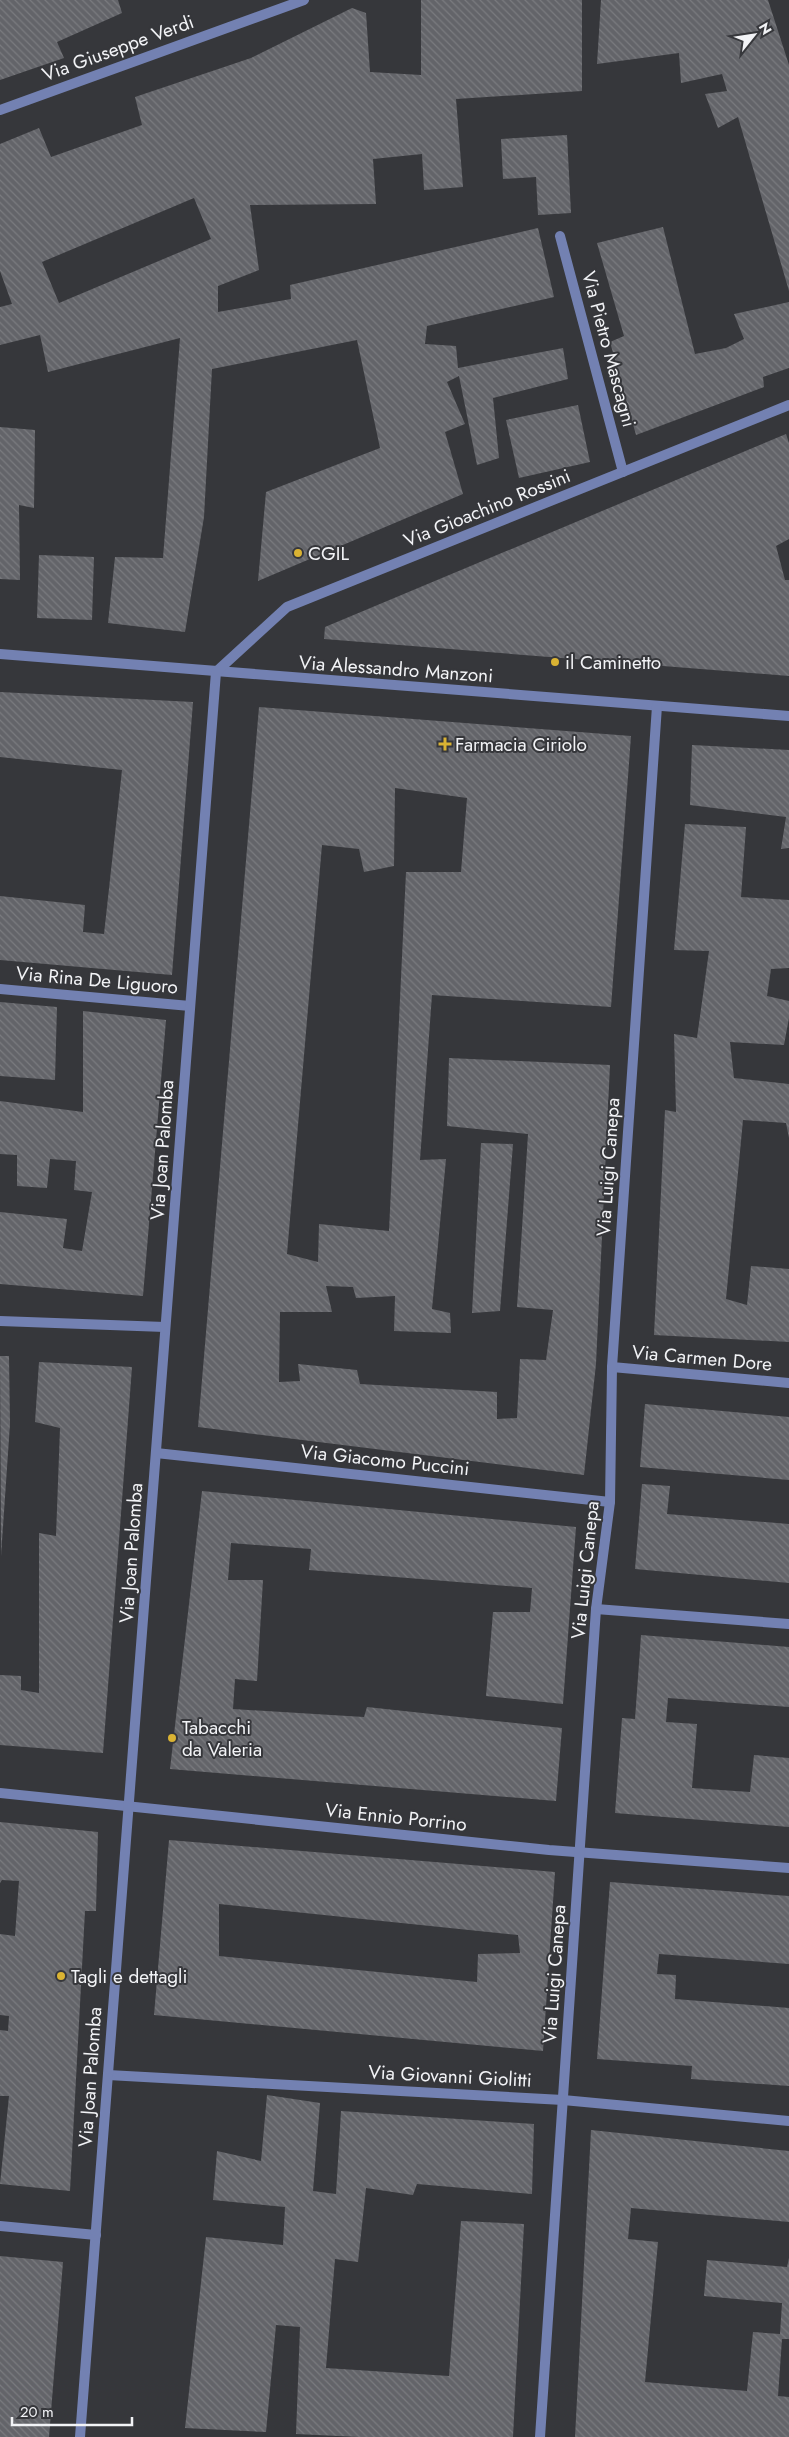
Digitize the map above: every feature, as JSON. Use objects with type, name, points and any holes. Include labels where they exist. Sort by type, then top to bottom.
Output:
[{"type":"street","name":"Via Giuseppe Verdi","points":[[0,110],[282,4],[304,0]]},
{"type":"street","name":"Via Pietro Mascagni","points":[[560,236],[623,472]]},
{"type":"street","name":"Via Gioachino Rossini","points":[[216,672],[287,607],[789,405]]},
{"type":"street","name":"Via Alessandro Manzoni","points":[[0,654],[789,716]]},
{"type":"street","name":"Via Joan Palomba","points":[[80,2437],[216,672]]},
{"type":"street","name":"Via Luigi Canepa","points":[[540,2437],[596,1609],[610,1502],[612,1367],[657,706]]},
{"type":"street","name":"Via Rina De Liguoro","points":[[0,989],[190,1006]]},
{"type":"street","points":[[0,1321],[166,1328]]},
{"type":"street","name":"Via Carmen Dore","points":[[612,1367],[789,1383]]},
{"type":"street","name":"Via Giacomo Puccini","points":[[156,1453],[610,1502]]},
{"type":"street","points":[[596,1609],[789,1624]]},
{"type":"street","name":"Via Ennio Porrino","points":[[0,1793],[580,1853],[789,1868]]},
{"type":"street","name":"Via Giovanni Giolitti","points":[[108,2075],[563,2100],[789,2121]]},
{"type":"street","points":[[0,2226],[96,2235]]},
{"type":"building","points":[[0,0],[118,0],[122,13],[57,42],[64,58],[0,80]]},
{"type":"building","points":[[421,0],[582,0],[582,91],[456,99],[463,187],[424,190],[422,154],[373,159],[376,204],[250,205],[259,270],[218,286],[218,312],[291,299],[290,285],[538,228],[554,297],[427,326],[425,344],[456,346],[458,368],[563,348],[568,379],[493,398],[499,458],[477,465],[459,376],[447,382],[465,424],[445,432],[463,494],[258,581],[266,492],[380,448],[357,340],[212,369],[204,517],[185,632],[108,623],[115,557],[163,558],[180,338],[48,372],[40,335],[0,345],[0,307],[12,304],[0,271],[0,144],[39,128],[51,157],[142,125],[135,97],[251,58],[352,8],[366,13],[370,72],[421,75]],"holes":[[[194,198],[211,239],[59,303],[42,262]]]},
{"type":"building","points":[[601,0],[768,0],[789,65],[789,291],[738,117],[718,128],[705,94],[727,91],[722,74],[681,83],[679,53],[597,64]]},
{"type":"building","points":[[567,135],[571,213],[538,215],[536,177],[503,179],[501,139]]},
{"type":"building","points":[[663,227],[695,354],[726,348],[744,339],[734,314],[789,302],[789,368],[763,377],[764,387],[636,435],[610,342],[624,336],[597,243]]},
{"type":"building","points":[[578,405],[590,462],[519,478],[506,420]]},
{"type":"building","points":[[0,427],[35,430],[34,508],[19,505],[20,580],[0,579]]},
{"type":"building","points":[[786,434],[789,443],[789,539],[776,546],[785,580],[789,580],[789,676],[324,639],[325,627]]},
{"type":"building","points":[[39,555],[94,557],[92,620],[37,618]]},
{"type":"building","points":[[0,692],[193,702],[172,975],[0,960],[0,896],[85,905],[83,932],[104,934],[122,770],[0,757]]},
{"type":"building","points":[[259,707],[631,736],[611,1007],[432,995],[420,1160],[446,1159],[432,1309],[450,1313],[451,1333],[394,1331],[395,1296],[356,1298],[353,1287],[326,1286],[332,1312],[280,1312],[279,1382],[300,1381],[298,1364],[357,1370],[360,1384],[497,1392],[497,1419],[517,1418],[520,1359],[546,1360],[553,1310],[517,1307],[528,1134],[447,1126],[449,1058],[610,1065],[596,1364],[584,1475],[198,1427]],"holes":[[[395,788],[467,798],[461,872],[406,872],[389,1231],[319,1224],[318,1262],[287,1254],[322,845],[359,849],[364,872],[394,866]]]},
{"type":"building","points":[[692,745],[789,750],[789,848],[781,849],[786,817],[690,805]]},
{"type":"building","points":[[685,824],[746,827],[741,897],[789,900],[789,968],[771,969],[767,996],[789,1001],[789,1018],[784,1045],[730,1042],[734,1078],[789,1084],[789,1138],[786,1123],[743,1120],[726,1299],[747,1305],[751,1266],[789,1269],[789,1342],[654,1335],[665,1110],[676,1112],[674,1034],[697,1038],[709,951],[674,950]]},
{"type":"building","points":[[0,1002],[57,1007],[55,1080],[0,1076]]},
{"type":"building","points":[[83,1011],[166,1020],[143,1296],[0,1284],[0,1212],[67,1219],[63,1248],[82,1251],[92,1192],[74,1190],[76,1161],[50,1159],[47,1188],[17,1186],[17,1155],[0,1154],[0,1101],[83,1112]]},
{"type":"building","points":[[481,1143],[513,1144],[500,1311],[472,1313]]},
{"type":"building","points":[[0,1356],[9,1356],[10,1424],[1,1556]]},
{"type":"building","points":[[39,1362],[132,1367],[103,1753],[0,1745],[0,1675],[21,1676],[21,1690],[39,1693],[39,1533],[56,1536],[60,1428],[35,1422]]},
{"type":"building","points":[[645,1404],[789,1417],[789,1480],[640,1467]]},
{"type":"building","points":[[642,1484],[670,1486],[667,1514],[789,1524],[789,1583],[635,1569]]},
{"type":"building","points":[[202,1491],[576,1527],[563,1704],[486,1696],[493,1612],[530,1612],[532,1588],[309,1570],[311,1549],[231,1543],[228,1580],[263,1580],[257,1681],[235,1679],[233,1709],[364,1717],[367,1707],[562,1728],[556,1801],[170,1769]]},
{"type":"building","points":[[641,1635],[789,1647],[789,1707],[668,1698],[666,1722],[697,1724],[692,1788],[750,1792],[754,1755],[789,1758],[789,1827],[615,1813],[622,1718],[635,1719]]},
{"type":"building","points":[[0,1822],[98,1832],[96,1911],[85,1911],[70,2191],[0,2184],[9,2096],[0,2096],[0,2030],[8,2031],[9,2016],[0,2015],[0,1934],[15,1936],[19,1881],[2,1880],[0,1883]]},
{"type":"building","points":[[169,1840],[555,1872],[543,2051],[154,2015]],"holes":[[[219,1904],[518,1935],[520,1953],[478,1954],[477,1982],[219,1956]]]},
{"type":"building","points":[[610,1882],[789,1896],[789,1964],[659,1954],[657,1974],[676,1975],[675,1999],[789,2008],[789,2086],[691,2079],[692,2066],[597,2059]]},
{"type":"building","points":[[267,2095],[320,2103],[313,2191],[336,2194],[341,2111],[534,2124],[532,2194],[417,2184],[413,2195],[366,2188],[358,2262],[335,2259],[326,2368],[449,2376],[461,2221],[524,2224],[513,2437],[359,2437],[296,2434],[300,2327],[276,2325],[266,2432],[185,2428],[206,2237],[283,2245],[285,2207],[213,2200],[217,2151],[261,2161]]},
{"type":"building","points":[[591,2130],[789,2151],[789,2222],[631,2208],[628,2239],[658,2242],[645,2382],[747,2391],[753,2332],[780,2334],[782,2303],[704,2296],[707,2260],[787,2267],[789,2258],[789,2339],[782,2339],[778,2396],[789,2397],[789,2437],[575,2437]]},
{"type":"building","points":[[0,2256],[63,2262],[49,2437],[0,2437]]},
{"type":"place","name":"CGIL","points":[[298,553]]},
{"type":"place","name":"il Caminetto","points":[[555,662]]},
{"type":"place","name":"Farmacia Ciriolo","points":[[445,744]]},
{"type":"place","name":"Tabacchi da Valeria","points":[[172,1738]]},
{"type":"place","name":"Tagli e dettagli","points":[[61,1976]]}]
